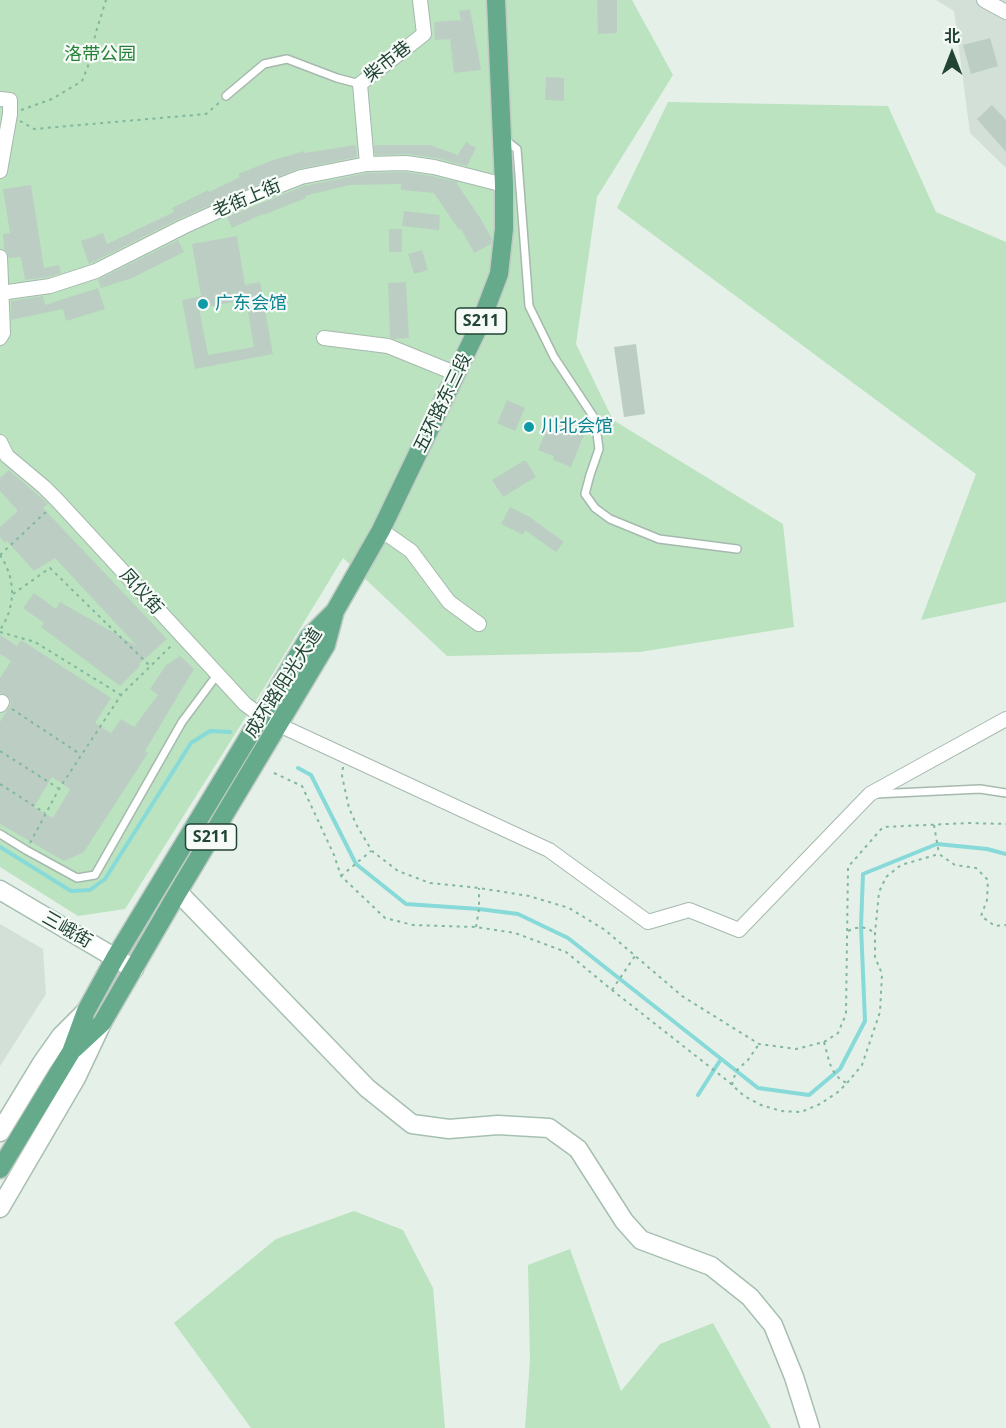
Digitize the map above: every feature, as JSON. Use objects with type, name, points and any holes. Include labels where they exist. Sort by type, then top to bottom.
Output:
[{"type":"main road","name":"五环路东三段","points":[[335,611],[381,530],[457,374],[480,324],[498,274],[504,229],[504,185],[496,0]]},
{"type":"main road","name":"成环路阳光大道","points":[[0,1169],[71,1052],[86,1011],[115,958],[309,638],[335,611]]},
{"type":"main road","name":"成环路阳光大道","points":[[71,1052],[102,1023],[326,645],[335,611]]},
{"type":"street","name":"柴市巷","points":[[367,164],[360,84],[424,34],[420,0]]},
{"type":"street","points":[[984,0],[1006,12]]},
{"type":"street","points":[[0,99],[10,100],[10,114],[0,171]]},
{"type":"street","name":"老街上街","points":[[0,293],[50,285],[96,271],[183,227],[301,177],[367,164],[406,163],[434,166],[504,185]]},
{"type":"street","points":[[0,257],[3,333],[0,338]]},
{"type":"street","points":[[324,338],[388,346],[457,374]]},
{"type":"street","points":[[0,442],[3,458]]},
{"type":"street","name":"凤仪街","points":[[3,458],[44,487],[217,675],[245,704],[261,716],[549,850],[648,922],[689,910],[739,930],[870,794]]},
{"type":"street","points":[[381,530],[411,550],[449,602],[479,624]]},
{"type":"street","points":[[870,794],[1006,719]]},
{"type":"street","name":"三峨街","points":[[0,890],[134,969]]},
{"type":"street","points":[[178,892],[367,1088],[412,1124],[449,1129],[498,1125],[549,1128],[578,1149],[624,1221],[641,1240],[711,1266],[750,1297],[773,1325],[794,1377],[810,1428]]},
{"type":"street","points":[[0,1132],[61,1036],[86,1011]]},
{"type":"street","points":[[0,1208],[76,1078],[102,1023]]},
{"type":"lane","points":[[226,96],[264,64],[287,59],[360,84]]},
{"type":"lane","points":[[502,138],[517,149],[529,306],[554,357],[595,419],[599,449],[585,494],[595,508],[610,519],[659,539],[737,549]]},
{"type":"lane","points":[[0,834],[77,878],[95,875],[182,722],[217,675]]},
{"type":"lane","points":[[870,794],[980,789],[1006,794]]},
{"type":"path","points":[[10,114],[52,99],[82,81],[106,0]]},
{"type":"path","points":[[10,114],[34,129],[206,114],[226,96]]},
{"type":"path","points":[[58,501],[0,555],[10,573],[13,594],[9,614],[0,631],[35,642],[121,695]]},
{"type":"path","points":[[13,594],[50,567],[150,667]]},
{"type":"path","points":[[26,850],[59,789],[121,695],[181,636]]},
{"type":"path","points":[[1,704],[81,754]]},
{"type":"path","points":[[0,751],[59,789]]},
{"type":"path","points":[[274,773],[302,786],[334,855],[341,876],[385,918],[413,925],[476,927],[514,933],[566,952],[744,1096],[761,1105],[782,1111],[801,1112],[820,1104],[848,1083],[862,1065],[880,1012],[882,974],[875,957],[879,892],[886,877],[901,865],[939,854]]},
{"type":"path","points":[[0,784],[46,813]]},
{"type":"path","points":[[934,824],[939,854],[955,866],[976,868],[988,880],[987,900],[981,916],[995,926],[1006,926]]},
{"type":"path","points":[[341,876],[372,851]]},
{"type":"path","points":[[476,927],[479,888]]},
{"type":"path","points":[[847,931],[861,926],[875,933]]},
{"type":"path","points":[[612,990],[635,956]]},
{"type":"path","points":[[824,1042],[834,1075],[848,1083]]},
{"type":"path","points":[[732,1085],[736,1071],[748,1060],[759,1044]]},
{"type":"shaded area","points":[[936,0],[1006,0],[1006,168],[970,133],[954,11]]},
{"type":"shaded area","points":[[0,924],[43,949],[46,994],[0,1066]]},
{"type":"green space","name":"洛带公园","points":[[0,0],[632,0],[673,75],[597,197],[576,344],[613,420],[783,524],[794,627],[640,652],[447,656],[343,558],[125,909],[78,916],[0,867]]},
{"type":"green space","points":[[668,102],[888,106],[936,212],[1006,242],[1006,602],[921,620],[976,474],[617,208]]},
{"type":"green space","points":[[354,1211],[403,1230],[433,1288],[445,1428],[251,1428],[174,1323],[276,1239]]},
{"type":"green space","points":[[570,1249],[621,1391],[660,1344],[713,1323],[771,1428],[525,1428],[530,1360],[528,1265]]},
{"type":"building","points":[[597,0],[617,0],[617,33],[598,34]]},
{"type":"building","points":[[470,9],[481,70],[454,73],[450,39],[435,40],[434,22],[461,20],[459,11]]},
{"type":"building","points":[[990,38],[998,66],[971,74],[963,45]]},
{"type":"building","points":[[546,77],[564,78],[564,101],[545,100]]},
{"type":"building","points":[[992,105],[1006,120],[1006,152],[977,119]]},
{"type":"building","points":[[466,142],[476,148],[467,166],[407,154],[375,155],[374,145],[430,145],[458,155]]},
{"type":"building","points":[[356,145],[357,157],[298,169],[237,193],[89,264],[81,241],[103,233],[107,244],[174,212],[172,208],[240,177],[238,174],[273,160],[304,151],[304,153]]},
{"type":"building","points":[[405,172],[458,182],[457,184],[492,239],[491,244],[474,253],[461,229],[459,230],[434,193],[401,190],[401,184],[350,185],[305,196],[306,198],[232,228],[227,217],[304,186],[368,173]]},
{"type":"building","points":[[31,185],[44,268],[59,265],[61,273],[25,280],[21,257],[9,258],[4,249],[3,234],[10,233],[3,189]]},
{"type":"building","points":[[404,211],[440,215],[439,230],[402,226]]},
{"type":"building","points":[[389,229],[402,229],[402,252],[389,252]]},
{"type":"building","name":"广东会馆","points":[[237,236],[245,285],[260,282],[273,354],[195,369],[182,300],[201,296],[192,244]],"holes":[[[246,300],[254,347],[208,355],[199,308]]]},
{"type":"building","points":[[178,240],[184,252],[132,278],[101,288],[98,280]]},
{"type":"building","points":[[422,250],[428,270],[414,274],[408,254]]},
{"type":"building","points":[[406,282],[409,338],[393,339],[390,337],[388,283]]},
{"type":"building","points":[[98,288],[105,309],[66,321],[63,309],[11,320],[11,301],[43,296],[45,305]]},
{"type":"building","points":[[636,344],[645,414],[624,417],[614,347]]},
{"type":"building","points":[[507,400],[525,408],[515,431],[497,423]]},
{"type":"building","points":[[553,415],[566,421],[565,424],[585,432],[571,467],[553,460],[554,456],[538,450]]},
{"type":"building","points":[[526,461],[536,477],[503,497],[492,480]]},
{"type":"building","points":[[9,470],[48,504],[43,508],[167,639],[139,664],[140,666],[120,686],[41,627],[44,623],[23,608],[34,593],[56,609],[60,602],[137,646],[55,558],[34,571],[7,541],[5,543],[0,537],[0,527],[18,511],[0,491],[0,478]]},
{"type":"building","points":[[510,507],[532,518],[564,542],[556,552],[525,530],[523,535],[501,524]]},
{"type":"building","points":[[0,635],[17,646],[21,640],[111,698],[95,723],[111,733],[121,719],[134,727],[158,695],[150,689],[166,665],[180,656],[194,669],[145,751],[148,753],[84,852],[64,861],[0,824],[0,722],[11,704],[7,695],[0,693],[0,678],[11,661],[0,654]],"holes":[[[52,777],[70,789],[53,818],[34,807]]]},
{"type":"waterway","points":[[0,847],[71,891],[90,890],[105,879],[191,743],[210,731],[230,732]]},
{"type":"waterway","points":[[298,768],[311,775],[356,864],[406,904],[518,914],[568,938],[758,1088],[809,1095],[840,1069],[865,1021],[861,926],[863,874],[937,844],[987,849],[1006,854]]},
{"type":"waterway","points":[[698,1095],[721,1059]]},
{"type":"place","name":"广东会馆","points":[[203,304]]},
{"type":"place","name":"川北会馆","points":[[529,427]]}]
